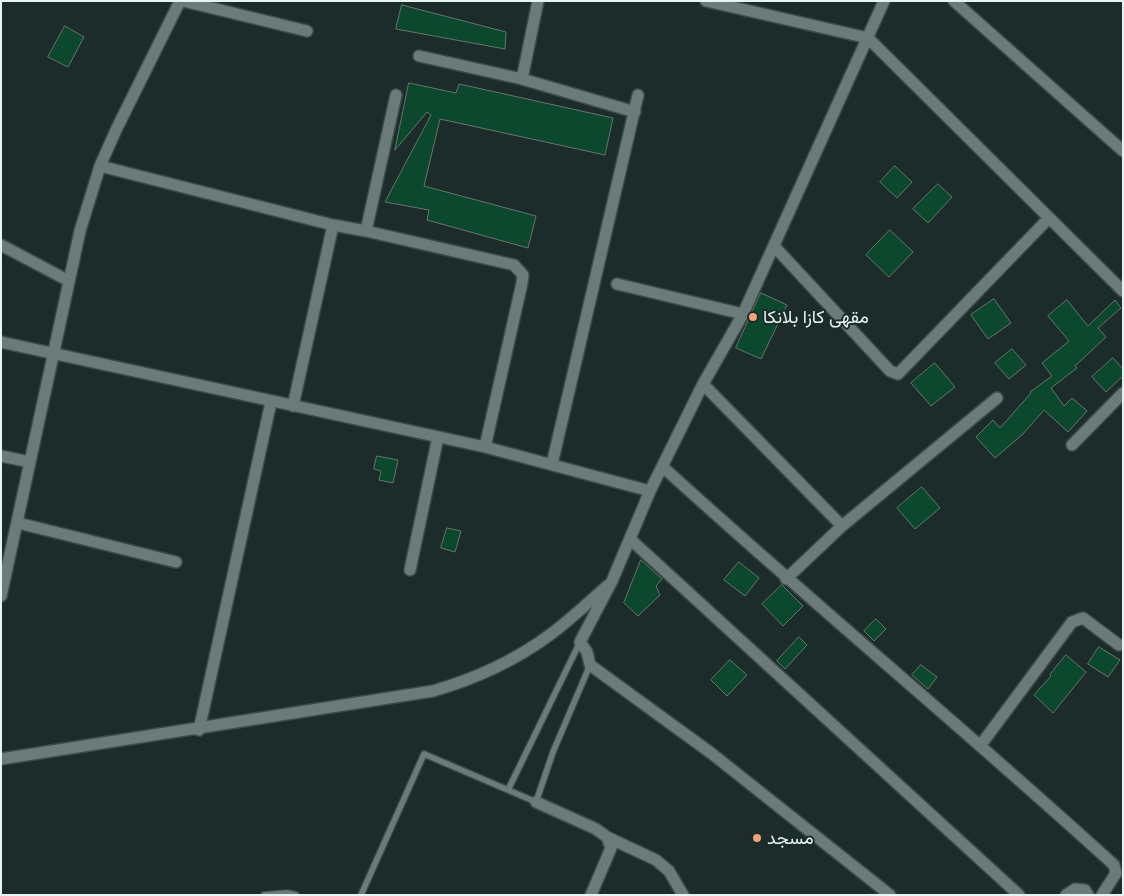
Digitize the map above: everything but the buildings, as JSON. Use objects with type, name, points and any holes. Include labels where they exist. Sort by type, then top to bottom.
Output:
[{"type":"street","points":[[1,596],[55,354],[80,231],[100,166],[181,1],[307,31]]},
{"type":"street","points":[[522,79],[538,1]]},
{"type":"street","points":[[706,1],[868,38],[1123,291]]},
{"type":"street","points":[[884,1],[743,314],[703,384],[650,491],[612,581],[580,642],[587,652],[590,664],[711,753],[890,895]]},
{"type":"street","points":[[954,1],[1123,151]]},
{"type":"street","points":[[419,56],[522,79],[634,112]]},
{"type":"street","points":[[552,464],[638,94]]},
{"type":"street","points":[[366,230],[396,95]]},
{"type":"street","points":[[100,166],[333,226],[366,230],[514,265],[523,275],[485,447]]},
{"type":"street","points":[[774,246],[890,371],[898,374],[1049,218]]},
{"type":"street","points":[[293,406],[333,226]]},
{"type":"street","points":[[1,245],[69,281]]},
{"type":"street","points":[[617,284],[743,314]]},
{"type":"street","points":[[1,342],[485,447],[650,491]]},
{"type":"street","points":[[703,384],[842,526]]},
{"type":"street","points":[[1072,445],[1123,393]]},
{"type":"street","points":[[786,579],[842,526],[997,398]]},
{"type":"street","points":[[199,730],[271,402]]},
{"type":"street","points":[[410,570],[438,437]]},
{"type":"street","points":[[1,456],[30,462]]},
{"type":"street","points":[[663,467],[786,579],[980,746],[1114,865],[1116,873],[1103,894]]},
{"type":"street","points":[[18,523],[176,562]]},
{"type":"street","points":[[630,539],[1019,895]]},
{"type":"street","points":[[1,759],[382,701],[458,684],[500,666],[552,634],[612,581]]},
{"type":"street","points":[[980,746],[1072,622],[1083,618],[1119,645]]},
{"type":"street","points":[[536,802],[656,860],[669,871],[682,895]]},
{"type":"street","points":[[592,895],[611,848],[607,837]]},
{"type":"street","points":[[1066,895],[1080,888],[1085,890],[1088,895]]},
{"type":"lane","points":[[508,790],[580,642]]},
{"type":"lane","points":[[361,895],[424,754],[536,802],[553,752],[590,664]]},
{"type":"lane","points":[[264,895],[287,893],[296,895]]},
{"type":"place","name":"مقهى كازا بلانكا","points":[[753,317]]},
{"type":"place","name":"مسجد","points":[[757,838]]}]
